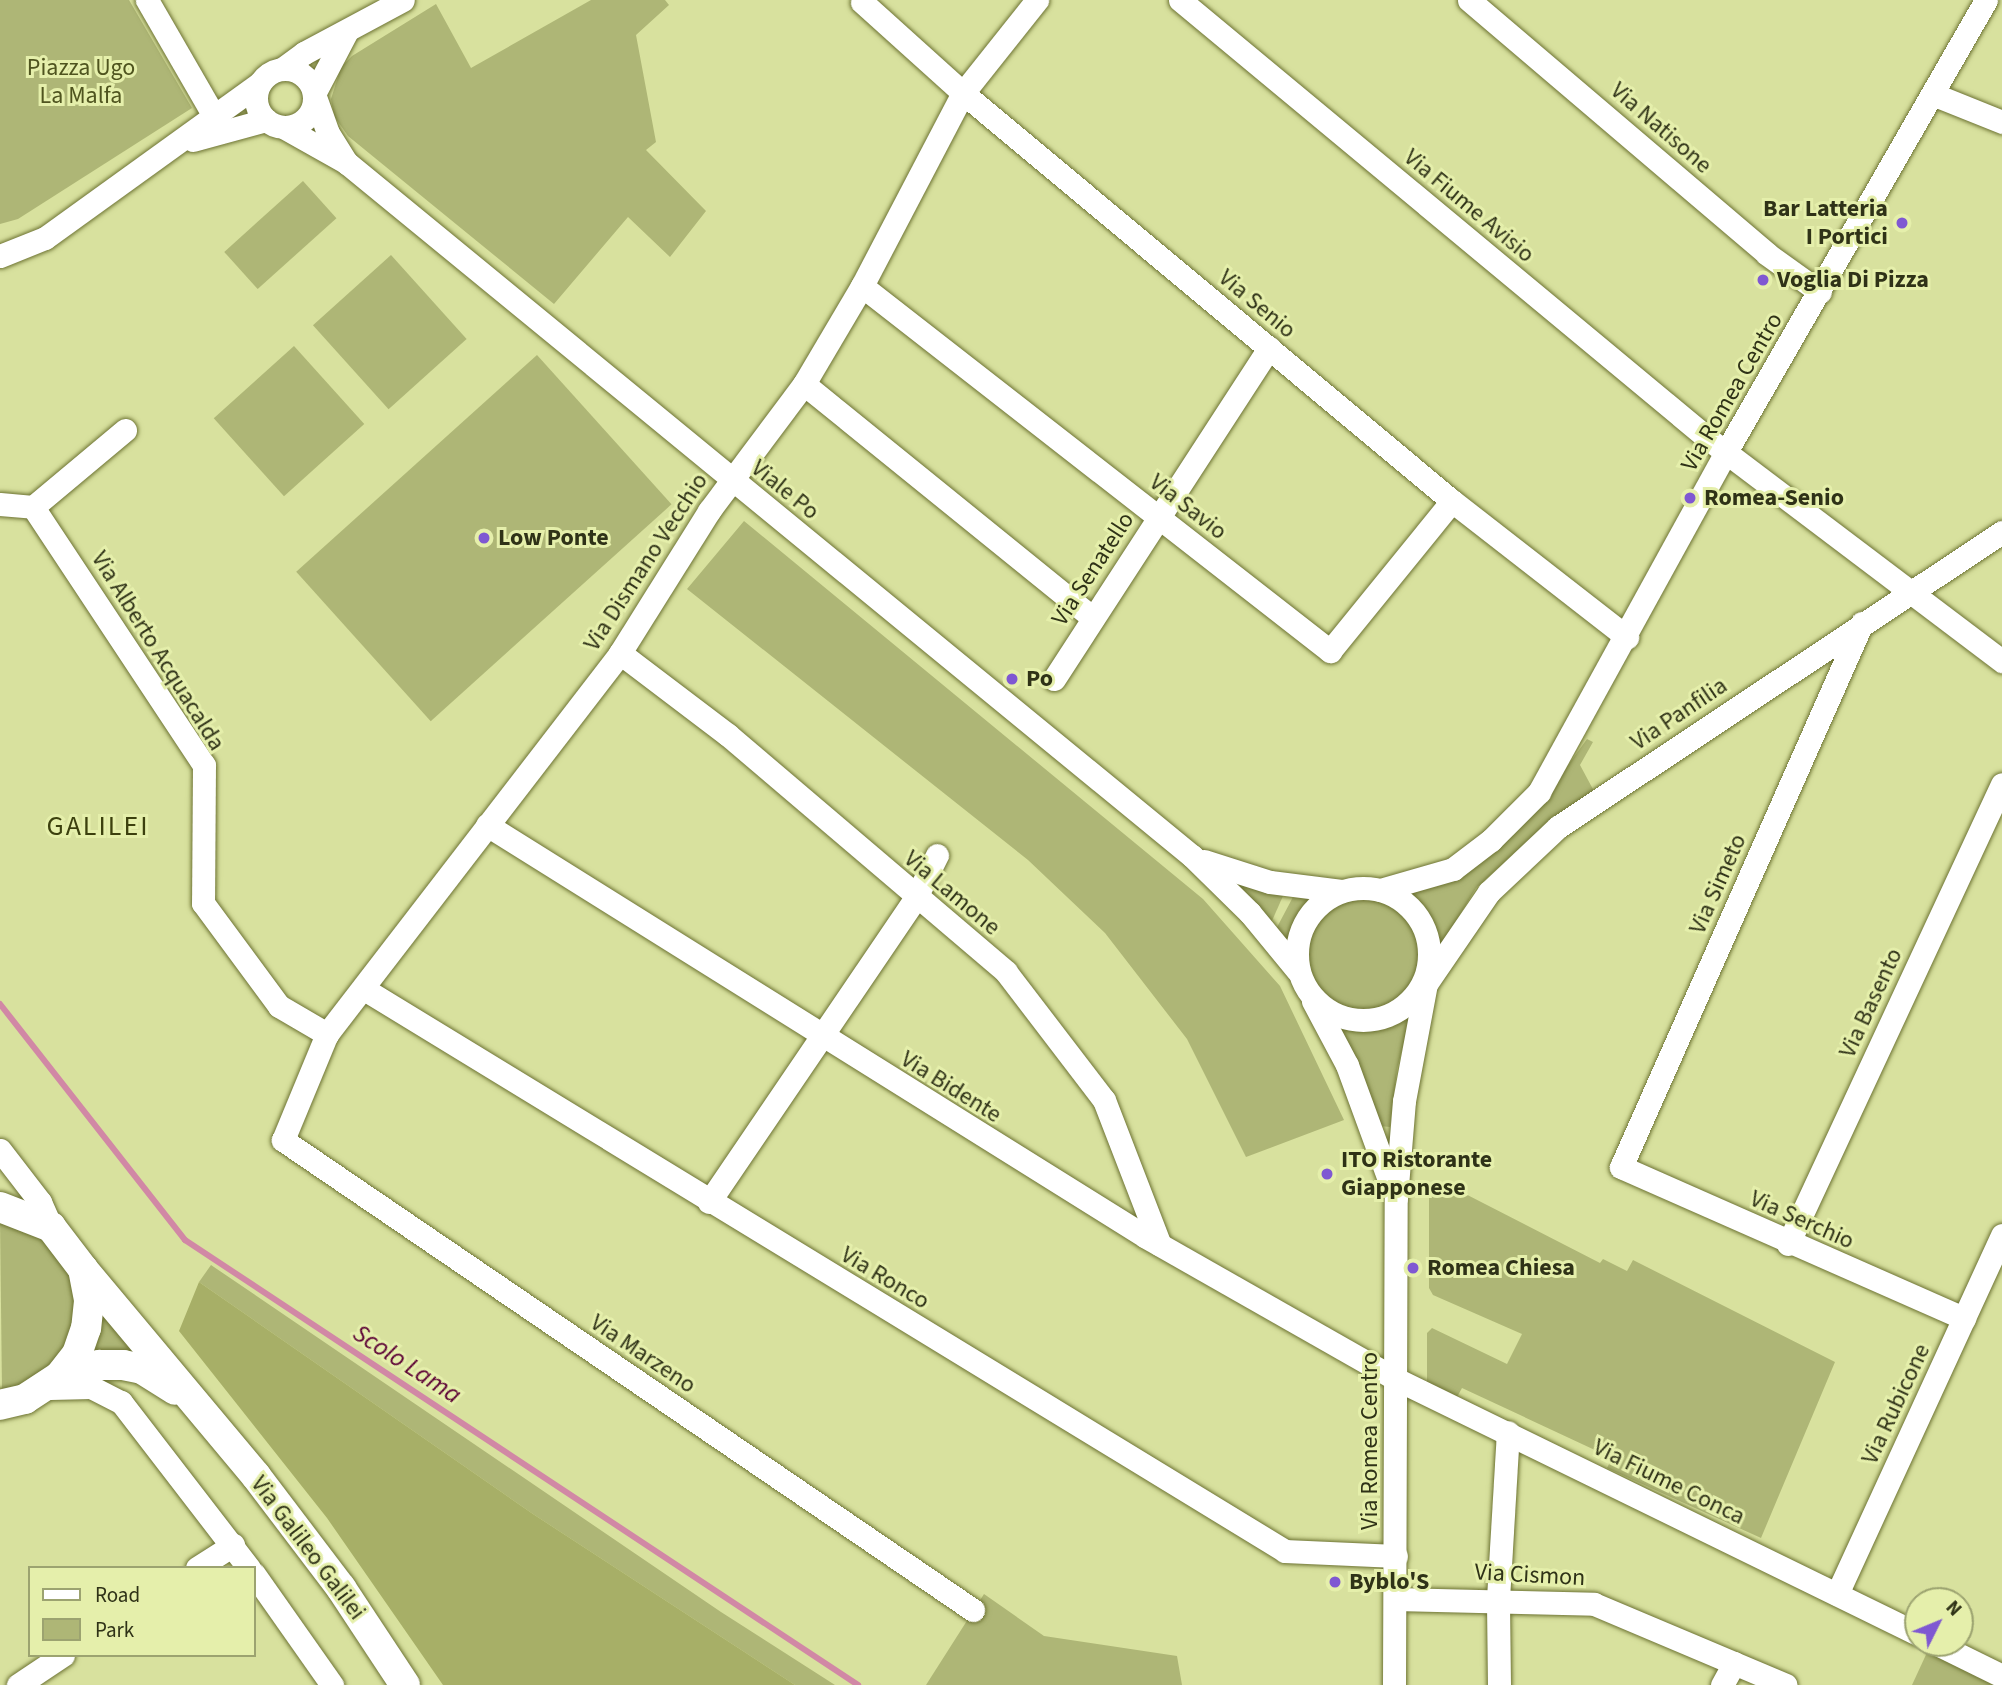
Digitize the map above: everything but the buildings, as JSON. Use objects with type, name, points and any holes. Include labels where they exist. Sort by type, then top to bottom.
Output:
[{"type":"main road","points":[[0,1207],[51,1227]]},
{"type":"main road","name":"Via Galileo Galilei","points":[[51,1227],[341,1588],[405,1685]]},
{"type":"main road","points":[[33,1392],[77,1354],[86,1328],[89,1301],[83,1269]]},
{"type":"main road","name":"Via Galileo Galilei","points":[[33,1392],[99,1365],[142,1369],[163,1380],[204,1415]]},
{"type":"street","points":[[147,0],[215,117]]},
{"type":"street","points":[[0,256],[45,238],[304,53],[346,33],[403,0]]},
{"type":"street","name":"Via Dismano Vecchio","points":[[283,1140],[327,1034],[620,653],[731,480],[804,384],[862,286],[963,93],[1037,0]]},
{"type":"street","name":"Via Fiume Avisio","points":[[1180,0],[1726,452],[2002,661]]},
{"type":"street","name":"Via Natisone","points":[[1469,0],[1767,254],[1820,292]]},
{"type":"street","name":"Via Romea Centro","points":[[1380,890],[1452,869],[1507,825],[1550,774],[1726,452],[1935,95],[1986,0]]},
{"type":"street","name":"Via Senio","points":[[862,2],[963,93],[1452,501],[1627,637]]},
{"type":"street","points":[[183,142],[303,121],[346,33]]},
{"type":"street","points":[[282,69],[299,73],[314,94]]},
{"type":"street","points":[[260,83],[257,107],[275,124]]},
{"type":"street","name":"Viale Po","points":[[314,94],[328,133],[347,163]]},
{"type":"street","points":[[1935,95],[2002,122]]},
{"type":"street","name":"Viale Po","points":[[275,124],[347,163],[1192,856],[1250,913],[1297,970]]},
{"type":"street","name":"Via Savio","points":[[862,286],[1329,650],[1452,501]]},
{"type":"street","name":"Via Senatello","points":[[1054,679],[1269,348]]},
{"type":"street","points":[[804,384],[1093,618]]},
{"type":"street","points":[[0,505],[33,507],[125,430]]},
{"type":"street","name":"Via Alberto Acquacalda","points":[[33,507],[204,765],[203,903],[279,1006],[327,1034]]},
{"type":"street","name":"Via Panfilia","points":[[1426,984],[1489,892],[1558,827],[2002,532]]},
{"type":"street","name":"Via Simeto","points":[[1621,1167],[1863,623]]},
{"type":"street","name":"Via Lamone","points":[[620,653],[728,734],[915,899],[1006,972],[1104,1100],[1160,1245]]},
{"type":"street","name":"Via Basento","points":[[1788,1244],[2002,784]]},
{"type":"street","name":"Via Bidente","points":[[487,825],[821,1037],[1160,1245],[1396,1379]]},
{"type":"street","points":[[709,1202],[915,899],[937,855]]},
{"type":"street","name":"Viale Po","points":[[1192,856],[1270,882],[1341,891]]},
{"type":"street","points":[[1380,890],[1412,911],[1422,928],[1430,963],[1426,984],[1411,1002],[1370,1020],[1339,1015],[1312,998],[1297,970],[1295,950],[1304,922],[1323,900],[1341,891],[1380,890]]},
{"type":"street","name":"Via Romea Centro","points":[[1394,1685],[1396,1198],[1404,1101],[1426,984]]},
{"type":"street","name":"Via Ronco","points":[[364,989],[1285,1552],[1396,1556]]},
{"type":"street","name":"Via Romea Centro","points":[[1312,998],[1347,1065],[1396,1198]]},
{"type":"street","name":"Via Marzeno","points":[[283,1140],[973,1610]]},
{"type":"street","points":[[0,1150],[40,1202],[51,1227]]},
{"type":"street","name":"Via Serchio","points":[[1621,1167],[1788,1244],[1964,1318]]},
{"type":"street","name":"Via Rubicone","points":[[1837,1594],[2002,1235]]},
{"type":"street","name":"Via Fiume Conca","points":[[1396,1379],[1904,1627]]},
{"type":"street","points":[[0,1419],[33,1392],[91,1387],[121,1402],[248,1566]]},
{"type":"street","points":[[1499,1685],[1498,1599],[1508,1432]]},
{"type":"street","points":[[200,1566],[233,1545]]},
{"type":"street","points":[[256,1577],[332,1685]]},
{"type":"street","name":"Via Cismon","points":[[1395,1599],[1498,1599],[1594,1604],[1786,1685]]},
{"type":"street","points":[[18,1685],[60,1657]]},
{"type":"street","points":[[1964,1657],[2002,1676]]},
{"type":"street","points":[[1722,1685],[1734,1663]]},
{"type":"green space","name":"Piazza Ugo La Malfa","points":[[0,0],[129,0],[192,108],[18,219],[0,224]]},
{"type":"green space","points":[[591,0],[665,0],[669,5],[636,35],[656,142],[646,150],[706,211],[670,257],[628,217],[554,304],[348,136],[334,116],[331,99],[341,67],[352,56],[436,4],[471,68]]},
{"type":"green space","points":[[303,181],[336,218],[258,289],[224,252]]},
{"type":"green space","points":[[391,255],[467,339],[389,409],[313,325]]},
{"type":"green space","points":[[294,346],[364,424],[284,496],[214,418]]},
{"type":"green space","name":"Low Ponte","points":[[537,355],[671,504],[431,721],[296,572]]},
{"type":"green space","points":[[744,521],[1203,899],[1280,986],[1344,1120],[1246,1157],[1187,1039],[1105,933],[1028,860],[687,589]]},
{"type":"green space","points":[[1587,739],[1593,742],[1580,765],[1595,793],[1520,848],[1476,888],[1436,954],[1424,916],[1401,894],[1543,800]]},
{"type":"green space","points":[[1221,874],[1283,896],[1271,923]]},
{"type":"green space","points":[[1293,897],[1312,899],[1291,928],[1287,947],[1275,931]]},
{"type":"green space","points":[[1363,897],[1385,901],[1404,913],[1416,932],[1420,954],[1416,976],[1404,995],[1385,1007],[1363,1011],[1341,1007],[1322,995],[1310,976],[1306,954],[1310,932],[1322,913],[1341,901]]},
{"type":"green space","points":[[1413,1008],[1397,1069],[1390,1127],[1380,1126],[1338,1027],[1359,1032],[1388,1025]]},
{"type":"green space","points":[[1436,1183],[1444,1183],[1600,1263],[1603,1259],[1627,1271],[1633,1260],[1835,1362],[1761,1538],[1607,1468],[1612,1458],[1462,1388],[1456,1399],[1427,1384],[1427,1333],[1432,1328],[1507,1364],[1522,1334],[1433,1295],[1429,1288],[1429,1195]]},
{"type":"green space","points":[[0,1219],[33,1230],[56,1250],[70,1277],[75,1307],[69,1337],[54,1362],[30,1381],[2,1391]]},
{"type":"green space","points":[[211,1265],[721,1612],[835,1685],[795,1685],[533,1514],[199,1282]]},
{"type":"green space","points":[[199,1282],[533,1514],[795,1685],[443,1685],[327,1518],[179,1331]]},
{"type":"green space","points":[[96,1305],[154,1361],[85,1353]]},
{"type":"green space","points":[[984,1594],[1044,1636],[1177,1656],[1182,1685],[926,1685]]},
{"type":"green space","points":[[1925,1657],[1950,1657],[2002,1685],[1912,1685]]},
{"type":"waterway","name":"Scolo Lama","points":[[0,1004],[185,1240],[858,1685]]},
{"type":"place","name":"Bar Latteria I Portici","points":[[1902,223]]},
{"type":"place","name":"Voglia Di Pizza","points":[[1763,280]]},
{"type":"place","name":"Romea-Senio","points":[[1690,498]]},
{"type":"place","name":"Low Ponte","points":[[484,538]]},
{"type":"place","name":"Po","points":[[1012,679]]},
{"type":"place","name":"ITO Ristorante Giapponese","points":[[1327,1174]]},
{"type":"place","name":"Romea Chiesa","points":[[1413,1268]]},
{"type":"place","name":"Byblo'S","points":[[1335,1582]]},
{"type":"district","name":"GALILEI","points":[[98,826]]}]
